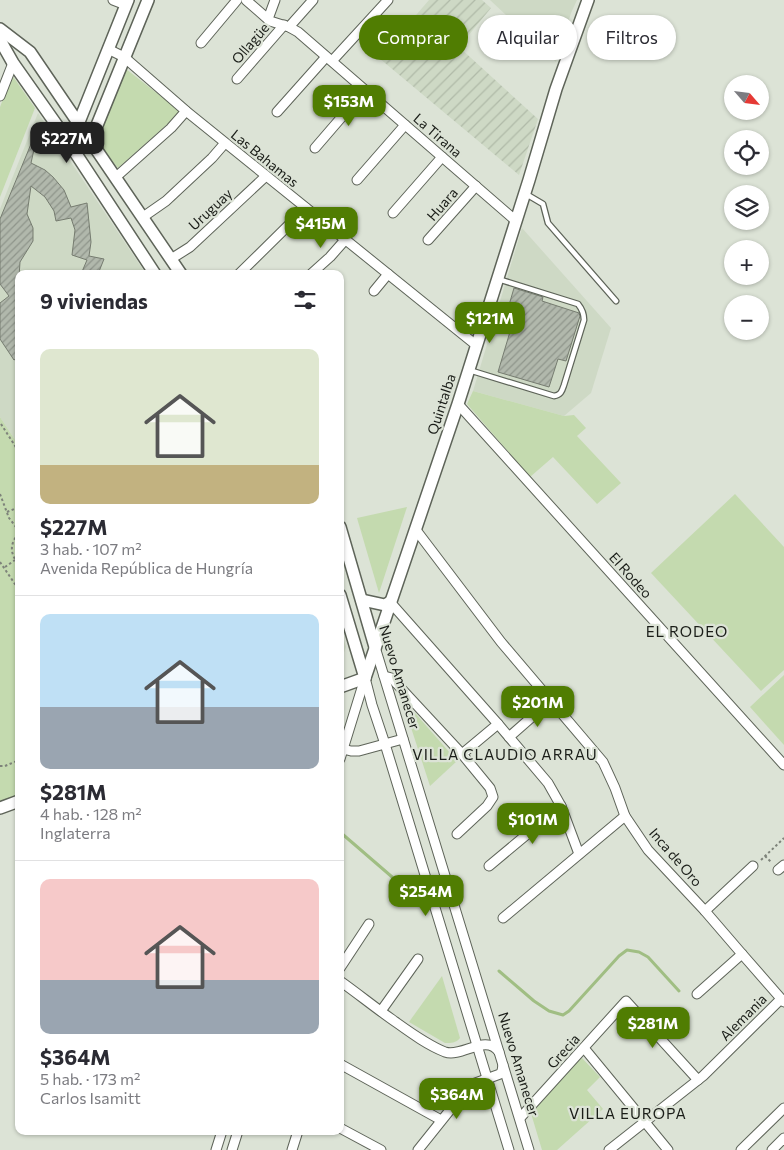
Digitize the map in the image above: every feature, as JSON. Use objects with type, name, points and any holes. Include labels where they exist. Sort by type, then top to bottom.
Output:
[{"type":"street","points":[[63,134],[79,122],[127,3],[113,0]]},
{"type":"street","points":[[91,140],[148,0]]},
{"type":"street","points":[[201,43],[237,0]]},
{"type":"street","name":"La Tirana","points":[[246,0],[268,19],[298,32],[516,221]]},
{"type":"street","points":[[268,19],[275,0]]},
{"type":"street","name":"Ollagüe","points":[[237,79],[313,0]]},
{"type":"street","points":[[277,112],[388,0]]},
{"type":"street","name":"Quintalba","points":[[365,678],[458,404],[525,194],[556,89],[588,0]]},
{"type":"street","points":[[0,29],[30,52],[178,270]]},
{"type":"street","points":[[0,40],[13,63],[63,134],[152,270]]},
{"type":"street","name":"Las Bahamas","points":[[108,49],[124,57],[186,111],[476,345]]},
{"type":"street","points":[[0,96],[13,63]]},
{"type":"street","points":[[315,148],[365,90]]},
{"type":"street","points":[[116,177],[171,128],[186,111]]},
{"type":"street","points":[[357,180],[405,125]]},
{"type":"street","points":[[143,217],[166,201],[212,158],[225,142]]},
{"type":"street","points":[[393,213],[442,157]]},
{"type":"street","name":"Uruguay","points":[[171,259],[190,247],[266,176]]},
{"type":"street","name":"Huara","points":[[428,240],[476,186]]},
{"type":"street","points":[[244,270],[306,208]]},
{"type":"street","points":[[315,270],[345,240]]},
{"type":"street","points":[[374,291],[388,274]]},
{"type":"street","name":"El Rodeo","points":[[458,404],[784,765]]},
{"type":"street","name":"Inca de Oro","points":[[416,530],[501,642],[603,762],[625,816],[648,850],[705,911],[783,1000]]},
{"type":"street","name":"Nuevo Amanecer","points":[[344,540],[403,739],[530,1150]]},
{"type":"street","points":[[362,600],[385,604],[390,602],[498,724],[548,783],[561,806],[579,854]]},
{"type":"street","points":[[344,608],[372,705],[488,1079],[506,1148]]},
{"type":"street","points":[[384,676],[392,678],[462,754],[490,788],[493,797],[487,806],[457,834]]},
{"type":"street","points":[[344,686],[365,678]]},
{"type":"street","points":[[344,746],[365,678]]},
{"type":"street","points":[[509,737],[550,701]]},
{"type":"street","points":[[462,754],[498,724]]},
{"type":"street","points":[[344,749],[352,752],[358,751],[403,739]]},
{"type":"street","points":[[0,808],[15,803]]},
{"type":"street","points":[[489,866],[561,806]]},
{"type":"street","points":[[503,918],[625,816]]},
{"type":"street","points":[[705,911],[753,866]]},
{"type":"street","points":[[344,962],[369,924]]},
{"type":"street","points":[[698,994],[742,954]]},
{"type":"street","points":[[381,1011],[418,959]]},
{"type":"street","points":[[344,984],[415,1036],[447,1052],[453,1053],[477,1046],[491,1045],[500,1054]]},
{"type":"street","name":"Alemania","points":[[609,1150],[698,1080],[783,1000]]},
{"type":"street","name":"Grecia","points":[[520,1118],[626,1002],[698,1080]]},
{"type":"street","points":[[584,1048],[668,1150]]},
{"type":"street","points":[[418,1150],[470,1085],[500,1074],[503,1065]]},
{"type":"street","points":[[344,1066],[441,1120]]},
{"type":"street","points":[[741,1150],[784,1108]]},
{"type":"street","points":[[344,1130],[381,1150]]},
{"type":"street","points":[[219,1149],[221,1135]]},
{"type":"street","points":[[232,1150],[237,1135]]},
{"type":"street","points":[[292,1150],[297,1135]]},
{"type":"street","points":[[772,1150],[784,1138]]},
{"type":"lane","points":[[525,194],[543,204],[548,224],[616,300]]},
{"type":"lane","points":[[468,370],[554,396],[558,396],[564,385],[584,320],[582,308],[578,304],[497,279]]},
{"type":"path","points":[[2,424],[15,445]]},
{"type":"path","points":[[0,494],[7,513],[15,526]]},
{"type":"path","points":[[7,513],[15,509]]},
{"type":"path","points":[[4,568],[15,560],[11,550],[15,537]]},
{"type":"path","points":[[0,562],[15,584]]},
{"type":"path","points":[[0,766],[15,762]]},
{"type":"path","points":[[753,866],[784,838]]},
{"type":"shaded area","points":[[429,0],[482,0],[491,8],[485,15],[478,15],[478,24],[468,36],[468,15],[416,15]]},
{"type":"shaded area","points":[[490,0],[577,0],[570,15],[506,15]]},
{"type":"shaded area","points":[[468,55],[538,119],[519,175],[381,60],[468,60]]},
{"type":"shaded area","points":[[38,113],[143,270],[15,270],[15,440],[0,417],[0,209]]},
{"type":"shaded area","points":[[522,228],[611,328],[591,393],[564,416],[473,391]]},
{"type":"green space","points":[[126,69],[181,112],[118,168],[97,143]]},
{"type":"green space","points":[[12,75],[35,108],[0,197],[0,107]]},
{"type":"green space","points":[[473,391],[564,416],[574,415],[586,428],[577,436],[621,483],[597,504],[553,457],[530,477],[467,404]]},
{"type":"green space","points":[[0,417],[15,440],[15,801],[0,807]]},
{"type":"green space","points":[[735,494],[784,547],[784,670],[761,691],[651,573]]},
{"type":"green space","points":[[407,507],[379,593],[357,518]]},
{"type":"green space","points":[[784,675],[784,745],[750,707]]},
{"type":"green space","points":[[408,705],[457,761],[430,786],[405,709]]},
{"type":"green space","points":[[442,976],[460,1038],[451,1043],[445,1043],[409,1022]]},
{"type":"green space","points":[[581,1057],[600,1077],[587,1090],[603,1109],[557,1150],[542,1150],[530,1110]]},
{"type":"building","points":[[31,144],[35,145],[31,163],[45,170],[53,177],[64,190],[71,207],[87,203],[91,242],[89,256],[104,259],[100,270],[83,270],[87,260],[72,255],[75,230],[71,218],[56,221],[54,211],[45,197],[31,186],[27,214],[33,228],[33,241],[20,262],[19,270],[15,270],[14,360],[0,339],[0,303],[9,296],[0,284],[0,219]]},
{"type":"building","points":[[514,288],[543,297],[542,301],[579,313],[580,316],[566,361],[558,359],[549,387],[498,372],[515,315],[507,312]]},
{"type":"waterway","points":[[344,835],[406,889]]},
{"type":"waterway","points":[[499,971],[534,1001],[549,1011],[563,1015],[627,950],[639,952],[648,957],[679,991]]},
{"type":"district","name":"EL RODEO","points":[[687,631]]},
{"type":"district","name":"VILLA CLAUDIO ARRAU","points":[[505,754]]},
{"type":"district","name":"VILLA EUROPA","points":[[628,1113]]}]
